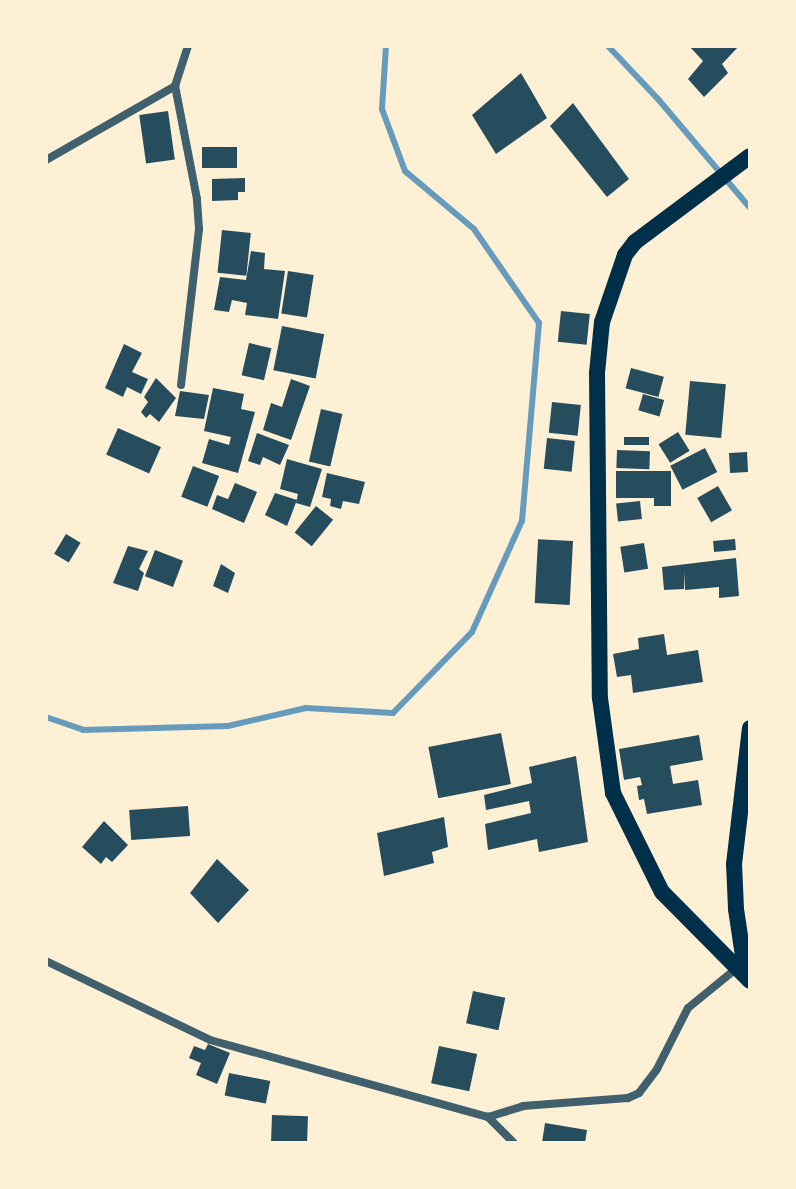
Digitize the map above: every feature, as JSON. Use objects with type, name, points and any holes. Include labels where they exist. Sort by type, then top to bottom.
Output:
[{"type":"highway","points":[[745,975],[662,892],[613,793],[600,698],[599,347],[602,322],[625,255],[645,231],[746,160]]},
{"type":"highway","points":[[745,975],[737,923],[734,864],[750,728]]},
{"type":"street","points":[[181,385],[199,229],[197,199],[175,86],[188,46]]},
{"type":"street","points":[[46,160],[175,86]]},
{"type":"street","points":[[46,961],[210,1040],[488,1117],[514,1143]]},
{"type":"street","points":[[488,1117],[523,1106],[628,1098],[639,1093],[657,1069],[688,1008],[745,975]]},
{"type":"building","points":[[689,46],[739,46],[722,64],[728,73],[704,97],[688,79],[703,61]]},
{"type":"building","points":[[521,73],[547,118],[496,154],[472,115]]},
{"type":"building","points":[[573,103],[629,179],[607,197],[550,126]]},
{"type":"building","points":[[168,111],[175,160],[146,164],[139,115]]},
{"type":"building","points":[[202,147],[237,147],[237,168],[202,168]]},
{"type":"building","points":[[245,178],[245,192],[238,192],[238,200],[212,201],[212,179]]},
{"type":"building","points":[[222,230],[251,233],[246,276],[218,273]]},
{"type":"building","points":[[251,251],[265,253],[264,269],[285,271],[278,319],[245,315],[247,303],[232,300],[229,312],[214,310],[220,277],[246,280]]},
{"type":"building","points":[[288,271],[314,275],[307,318],[281,313]]},
{"type":"building","points":[[561,311],[590,314],[587,345],[558,342]]},
{"type":"building","points":[[282,326],[324,334],[316,378],[273,370]]},
{"type":"building","points":[[249,343],[271,348],[264,380],[242,375]]},
{"type":"building","points":[[124,344],[142,353],[132,372],[148,379],[141,394],[127,387],[123,397],[105,388]]},
{"type":"building","points":[[631,368],[664,377],[658,397],[626,388]]},
{"type":"building","points":[[156,378],[176,398],[159,422],[150,414],[146,418],[141,412],[148,402],[144,397]]},
{"type":"building","points":[[291,379],[310,386],[291,440],[263,430],[271,403],[282,407]]},
{"type":"building","points":[[690,381],[726,384],[721,438],[685,435]]},
{"type":"building","points":[[213,388],[244,394],[241,409],[255,412],[238,473],[202,463],[209,439],[229,445],[231,437],[204,431]]},
{"type":"building","points":[[180,391],[209,395],[204,419],[175,416]]},
{"type":"building","points":[[643,394],[664,400],[659,416],[638,410]]},
{"type":"building","points":[[552,402],[581,405],[578,436],[549,433]]},
{"type":"building","points":[[321,409],[342,414],[330,467],[309,462]]},
{"type":"building","points":[[118,428],[161,447],[149,474],[106,454]]},
{"type":"building","points":[[678,432],[690,451],[670,463],[658,444]]},
{"type":"building","points":[[257,433],[289,445],[280,465],[263,457],[260,465],[248,461]]},
{"type":"building","points":[[624,437],[649,437],[649,445],[624,445]]},
{"type":"building","points":[[547,438],[575,441],[572,472],[544,469]]},
{"type":"building","points":[[705,448],[717,472],[683,490],[670,466]]},
{"type":"building","points":[[617,450],[650,451],[649,469],[616,468]]},
{"type":"building","points":[[747,452],[748,472],[730,473],[729,453]]},
{"type":"building","points":[[287,459],[322,469],[310,507],[296,503],[298,494],[280,489]]},
{"type":"building","points":[[193,466],[219,476],[207,507],[181,497]]},
{"type":"building","points":[[616,471],[671,471],[671,506],[654,506],[654,498],[616,498]]},
{"type":"building","points":[[327,473],[365,482],[359,504],[343,501],[341,509],[330,506],[331,499],[322,497]]},
{"type":"building","points":[[235,483],[257,492],[244,523],[212,509],[217,495],[228,499]]},
{"type":"building","points":[[718,486],[732,510],[711,522],[697,498]]},
{"type":"building","points":[[275,493],[297,500],[287,526],[265,515]]},
{"type":"building","points":[[640,501],[642,519],[618,521],[616,504]]},
{"type":"building","points":[[316,506],[333,520],[312,546],[295,532]]},
{"type":"building","points":[[66,534],[81,543],[69,562],[54,554]]},
{"type":"building","points":[[538,539],[573,541],[570,605],[535,603]]},
{"type":"building","points":[[735,539],[736,550],[714,552],[713,541]]},
{"type":"building","points":[[644,543],[648,569],[624,572],[620,547]]},
{"type":"building","points":[[128,546],[148,551],[139,569],[144,573],[138,591],[113,583]]},
{"type":"building","points":[[155,550],[183,561],[173,587],[145,576]]},
{"type":"building","points":[[736,558],[739,596],[719,598],[719,587],[685,590],[684,571],[684,589],[664,590],[662,567]]},
{"type":"building","points":[[221,564],[235,573],[228,593],[213,586]]},
{"type":"building","points":[[664,634],[667,655],[698,650],[703,682],[633,693],[631,675],[617,677],[613,654],[639,649],[638,638]]},
{"type":"building","points":[[501,733],[511,784],[438,798],[428,747]]},
{"type":"building","points":[[699,735],[703,760],[670,766],[673,784],[698,780],[702,805],[647,814],[644,799],[639,800],[637,786],[642,785],[640,777],[624,780],[619,749]]},
{"type":"building","points":[[576,756],[588,842],[539,852],[537,839],[488,850],[485,824],[531,813],[529,801],[486,810],[484,795],[532,783],[529,767]]},
{"type":"building","points":[[188,806],[190,836],[131,840],[129,810]]},
{"type":"building","points":[[444,817],[448,847],[432,852],[434,863],[384,876],[377,833]]},
{"type":"building","points":[[104,821],[128,845],[112,862],[106,857],[101,864],[82,847]]},
{"type":"building","points":[[217,859],[249,890],[218,923],[190,893]]},
{"type":"building","points":[[473,991],[505,998],[498,1030],[466,1023]]},
{"type":"building","points":[[208,1044],[230,1053],[217,1084],[196,1075],[201,1063],[189,1058],[194,1046],[205,1050]]},
{"type":"building","points":[[439,1046],[477,1054],[469,1091],[431,1083]]},
{"type":"building","points":[[229,1073],[270,1081],[266,1104],[225,1096]]},
{"type":"building","points":[[272,1115],[308,1116],[307,1142],[271,1141]]},
{"type":"building","points":[[545,1123],[587,1130],[585,1143],[542,1143]]},
{"type":"waterway","points":[[46,717],[83,730],[228,726],[306,708],[393,713],[472,632],[522,521],[539,323],[474,229],[405,171],[382,109],[386,46]]},
{"type":"waterway","points":[[608,46],[658,99],[750,208]]}]
